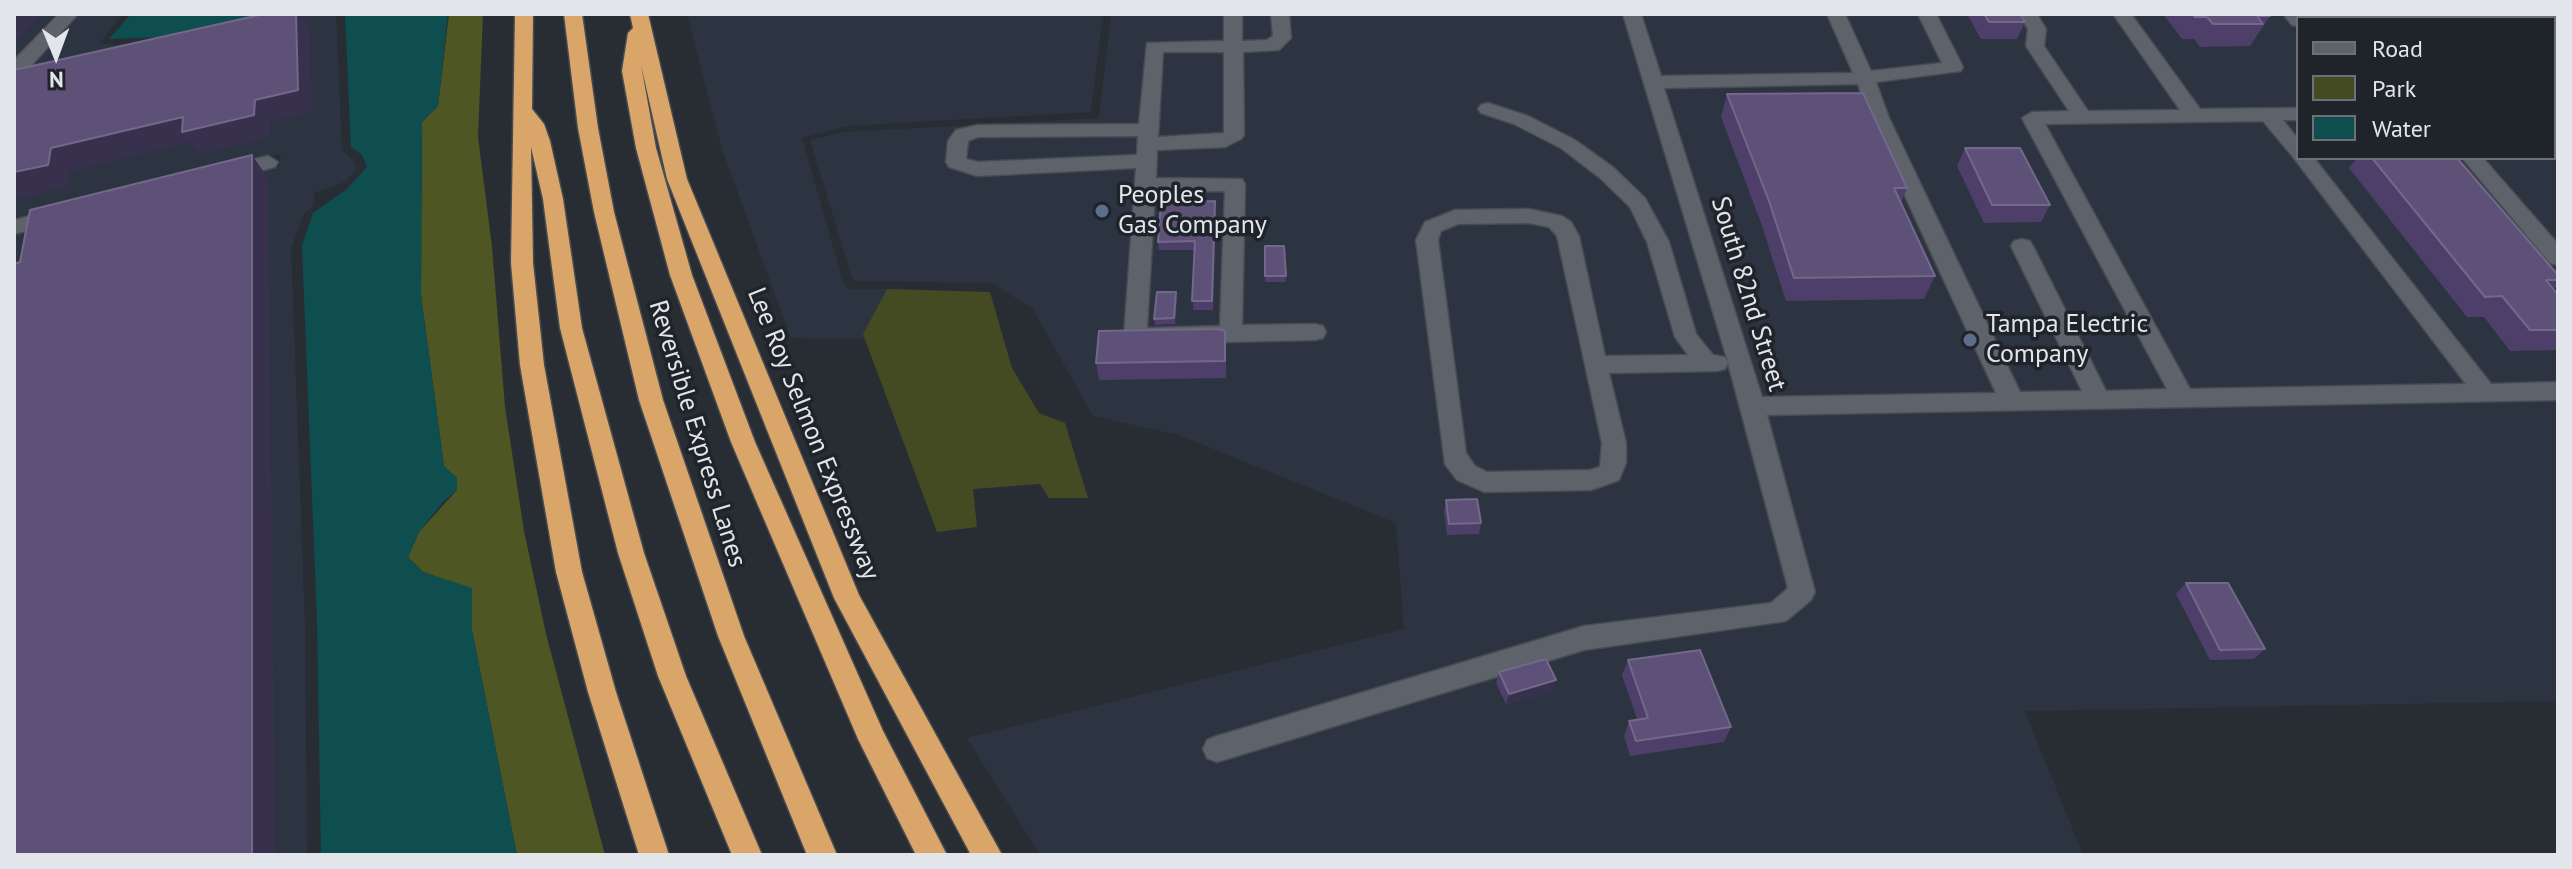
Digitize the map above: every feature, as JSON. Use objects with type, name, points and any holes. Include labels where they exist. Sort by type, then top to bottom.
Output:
[{"type":"highway","points":[[524,14],[522,263],[532,365],[569,572],[602,692],[654,855]]},
{"type":"highway","name":"Reversible Express Lanes","points":[[573,14],[588,128],[604,212],[651,400],[731,636],[822,855]]},
{"type":"highway","points":[[639,17],[631,71],[646,148],[681,275],[743,442],[791,556],[872,739],[932,855]]},
{"type":"highway","name":"Lee Roy Selmon Expressway","points":[[639,17],[677,179],[841,584],[987,855]]},
{"type":"highway","points":[[522,110],[534,124],[540,141],[553,199],[571,328],[631,553],[672,676],[747,855]]},
{"type":"street","points":[[14,66],[22,64],[69,14]]},
{"type":"street","points":[[1147,145],[978,131],[963,134],[958,141],[956,162],[977,169],[1147,145],[1225,141],[1234,135],[1233,14]]},
{"type":"street","points":[[1280,14],[1282,38],[1272,46],[1154,47],[1135,336],[1315,332]]},
{"type":"street","name":"South 82nd Street","points":[[1217,749],[1584,638],[1777,613],[1802,592],[1753,406],[1632,14]]},
{"type":"street","points":[[1836,14],[1879,118],[2012,401]]},
{"type":"street","points":[[1653,82],[1865,78],[1954,67],[1927,14]]},
{"type":"street","points":[[2028,14],[2037,29],[2035,46],[2082,117]]},
{"type":"street","points":[[2122,14],[2194,115]]},
{"type":"street","points":[[1488,109],[1521,120],[1568,144],[1607,173],[1638,203],[1658,242],[1681,325],[1693,347],[1707,363]]},
{"type":"street","points":[[2183,398],[2032,118],[2296,114]]},
{"type":"street","points":[[2269,115],[2296,148]]},
{"type":"street","points":[[2305,160],[2485,392]]},
{"type":"street","points":[[2474,160],[2558,258]]},
{"type":"street","points":[[208,178],[268,162]]},
{"type":"street","points":[[1145,185],[1235,184],[1231,334]]},
{"type":"street","points":[[14,227],[74,212]]},
{"type":"street","points":[[1470,217],[1541,217],[1560,224],[1568,236],[1595,365],[1614,443],[1614,463],[1610,473],[1591,480],[1484,482],[1466,473],[1457,464],[1454,453],[1427,240],[1432,227],[1448,218],[1470,217]]},
{"type":"street","points":[[2022,246],[2098,399]]},
{"type":"street","points":[[1595,365],[1740,363]]},
{"type":"street","points":[[1753,406],[2558,391]]},
{"type":"shaded area","points":[[14,14],[122,14],[100,43],[112,45],[155,42],[289,14],[336,14],[342,150],[353,160],[357,169],[345,182],[314,193],[314,205],[303,215],[291,249],[305,626],[307,855],[14,855],[14,234],[279,166],[281,154],[14,220]]},
{"type":"shaded area","points":[[449,14],[483,14],[478,137],[492,247],[505,407],[524,531],[546,634],[605,855],[517,855],[472,630],[472,589],[423,572],[408,557],[419,532],[457,490],[457,478],[444,466],[421,295],[422,122],[438,106]]},
{"type":"shaded area","points":[[687,14],[1103,14],[1091,112],[846,126],[802,138],[844,285],[851,289],[887,289],[863,334],[865,339],[791,338],[722,149]]},
{"type":"shaded area","name":"Tampa Electric Company","points":[[1111,14],[2558,14],[2558,701],[2025,711],[2083,855],[1040,855],[967,738],[1404,629],[1396,523],[1179,435],[1093,416],[1033,309],[992,283],[853,281],[810,140],[845,132],[1099,118]]},
{"type":"green space","points":[[887,289],[990,292],[1012,368],[1039,413],[1065,423],[1088,498],[1049,498],[1040,484],[973,489],[977,527],[937,532],[863,334]]},
{"type":"water","points":[[131,14],[267,14],[157,37],[109,39]]},
{"type":"water","points":[[345,14],[448,14],[438,106],[422,122],[421,295],[444,466],[457,478],[457,490],[442,503],[419,532],[408,557],[423,572],[472,588],[472,630],[517,855],[321,855],[317,621],[302,246],[313,213],[347,189],[367,167],[362,155],[351,147]]},
{"type":"building","points":[[264,14],[296,14],[298,90],[255,100],[254,115],[182,132],[183,117],[51,148],[48,165],[14,172],[14,70]]},
{"type":"building","points":[[1984,14],[2020,14],[2025,22],[1989,22]]},
{"type":"building","points":[[2192,14],[2270,16],[2257,16],[2263,24],[2213,24],[2207,17]]},
{"type":"building","points":[[2431,14],[2558,14],[2558,51],[2556,16]]},
{"type":"building","points":[[1863,93],[1907,188],[1894,188],[1935,276],[1794,278],[1769,201],[1727,94]]},
{"type":"building","points":[[1965,148],[2020,148],[2050,205],[1992,205]]},
{"type":"building","points":[[252,155],[252,855],[14,855],[14,264],[20,262],[30,210]]},
{"type":"building","points":[[2374,160],[2459,160],[2558,275],[2558,280],[2546,280],[2558,295],[2558,330],[2530,330],[2502,296],[2485,297]]},
{"type":"building","points":[[1215,201],[1212,301],[1192,301],[1195,241],[1158,242],[1161,202]]},
{"type":"building","points":[[1265,246],[1284,246],[1286,276],[1265,276]]},
{"type":"building","points":[[1157,292],[1176,292],[1174,318],[1154,319]]},
{"type":"building","points":[[1099,331],[1225,331],[1225,361],[1096,363]]},
{"type":"building","points":[[1477,499],[1481,523],[1449,524],[1446,500]]},
{"type":"building","points":[[2186,583],[2228,583],[2265,649],[2220,650]]},
{"type":"building","points":[[1700,650],[1731,727],[1636,741],[1629,721],[1648,718],[1628,660]]},
{"type":"building","points":[[1546,659],[1556,680],[1509,694],[1499,672]]},
{"type":"place","name":"Peoples Gas Company","points":[[1102,211]]},
{"type":"place","name":"Tampa Electric Company","points":[[1970,340]]}]
